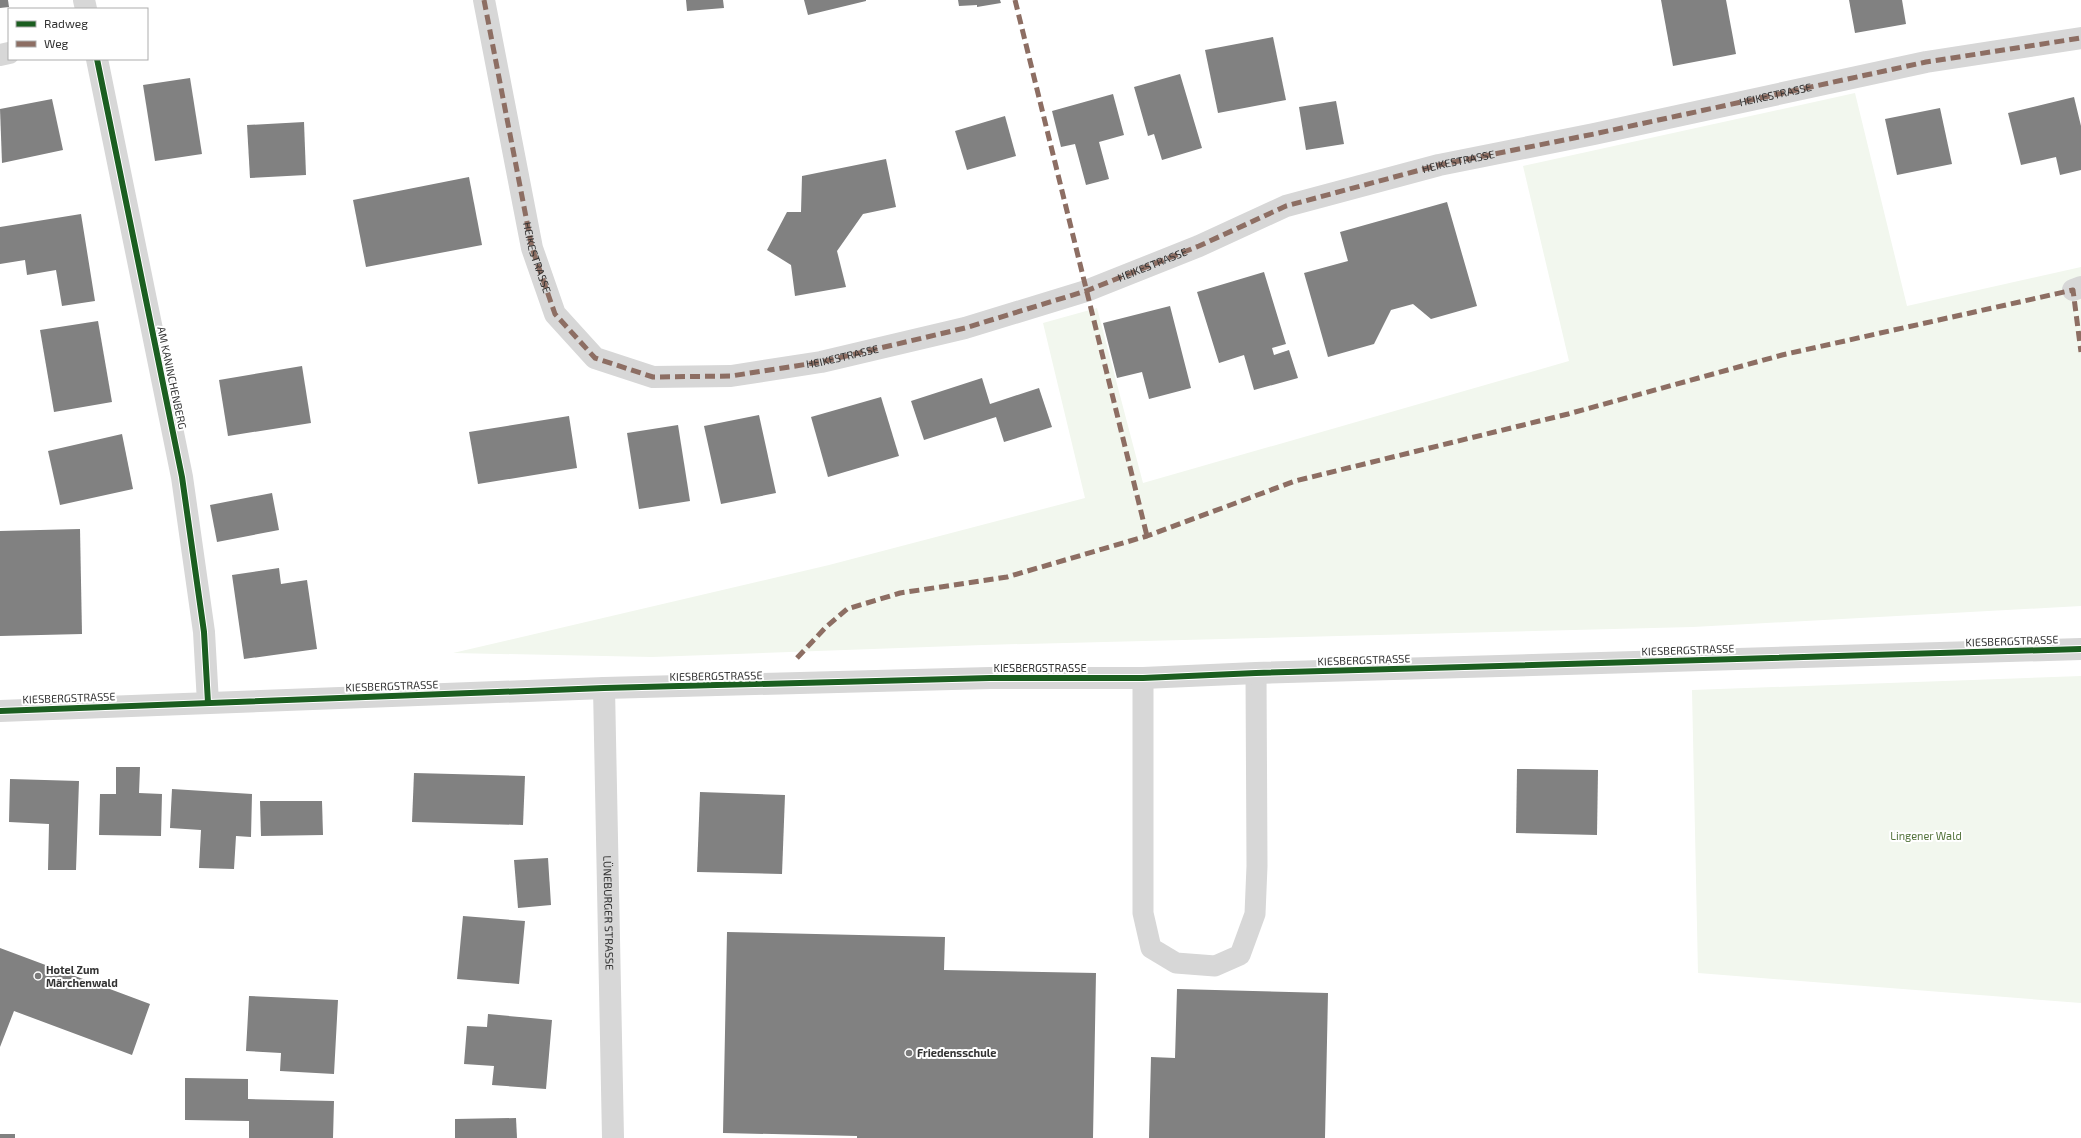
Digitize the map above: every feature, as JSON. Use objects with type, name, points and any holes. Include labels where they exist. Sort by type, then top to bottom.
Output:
[{"type":"street","name":"HEIKESTRASSE","points":[[484,0],[532,248],[555,314],[595,358],[653,377],[730,376],[761,372],[821,362],[964,328],[1086,291],[1199,246],[1286,206],[1439,165],[1594,134],[1926,62],[2081,38]]},
{"type":"street","name":"AM KANINCHENBERG","points":[[97,60],[182,477],[204,632],[208,703]]},
{"type":"street","name":"KIESBERGSTRASSE","points":[[0,711],[604,688],[990,678],[1143,678],[1256,673],[2081,649]]},
{"type":"street","name":"LÜNEBURGER STRASSE","points":[[604,688],[613,1138]]},
{"type":"lane","points":[[1143,678],[1143,912],[1151,948],[1176,963],[1214,966],[1240,955],[1255,914],[1257,866],[1256,673]]},
{"type":"green space","points":[[1855,93],[1907,306],[2081,267],[2081,606],[1693,627],[983,645],[652,657],[453,653],[829,565],[1085,498],[1043,323],[1097,308],[1143,483],[1569,361],[1523,166]]},
{"type":"green space","name":"Lingener Wald","points":[[2081,676],[2081,1003],[1698,973],[1692,690]]},
{"type":"building","points":[[0,0],[8,0],[9,7],[0,8]]},
{"type":"building","points":[[686,0],[723,0],[724,8],[687,11]]},
{"type":"building","points":[[804,0],[866,0],[866,1],[808,15]]},
{"type":"building","points":[[958,0],[1000,0],[1001,3],[977,7],[977,5],[959,6]]},
{"type":"building","points":[[1661,0],[1726,0],[1736,54],[1673,66]]},
{"type":"building","points":[[1849,0],[1902,0],[1906,24],[1855,33]]},
{"type":"building","points":[[1273,37],[1286,100],[1218,113],[1205,50]]},
{"type":"building","points":[[1180,74],[1202,148],[1162,160],[1154,134],[1148,136],[1134,87]]},
{"type":"building","points":[[190,78],[202,154],[155,161],[143,85]]},
{"type":"building","points":[[1113,94],[1124,135],[1099,142],[1109,179],[1086,185],[1075,144],[1061,147],[1052,111]]},
{"type":"building","points":[[2074,97],[2081,126],[2081,170],[2060,175],[2056,157],[2021,165],[2008,113]]},
{"type":"building","points":[[52,99],[63,150],[2,163],[0,109]]},
{"type":"building","points":[[1336,101],[1344,144],[1306,150],[1299,107]]},
{"type":"building","points":[[1940,108],[1952,164],[1897,175],[1885,119]]},
{"type":"building","points":[[1005,116],[1016,156],[967,170],[955,131]]},
{"type":"building","points":[[304,122],[306,175],[250,178],[247,125]]},
{"type":"building","points":[[886,159],[896,207],[863,214],[837,251],[846,287],[795,296],[791,265],[767,250],[787,212],[801,212],[802,176]]},
{"type":"building","points":[[469,177],[482,245],[366,267],[353,200]]},
{"type":"building","points":[[1447,202],[1477,306],[1431,319],[1413,304],[1391,310],[1374,344],[1328,357],[1304,273],[1348,261],[1340,232]]},
{"type":"building","points":[[81,214],[95,301],[62,306],[56,270],[27,275],[25,260],[0,264],[0,227]]},
{"type":"building","points":[[1264,272],[1286,344],[1272,348],[1274,355],[1289,350],[1298,378],[1254,390],[1244,355],[1219,363],[1197,292]]},
{"type":"building","points":[[1170,306],[1191,388],[1149,399],[1142,372],[1117,378],[1103,323]]},
{"type":"building","points":[[98,321],[112,402],[54,412],[40,330]]},
{"type":"building","points":[[302,366],[311,423],[228,436],[219,380]]},
{"type":"building","points":[[982,378],[990,404],[1039,388],[1052,427],[1004,442],[996,417],[924,440],[911,401]]},
{"type":"building","points":[[881,397],[899,456],[828,477],[811,417]]},
{"type":"building","points":[[759,415],[776,493],[721,504],[704,426]]},
{"type":"building","points":[[569,416],[577,468],[478,484],[469,432]]},
{"type":"building","points":[[678,425],[690,501],[639,509],[627,433]]},
{"type":"building","points":[[122,434],[133,489],[60,505],[48,451]]},
{"type":"building","points":[[272,493],[279,530],[217,542],[210,505]]},
{"type":"building","points":[[80,529],[82,634],[0,636],[0,531]]},
{"type":"building","points":[[279,568],[281,584],[307,580],[317,649],[244,659],[232,575]]},
{"type":"building","points":[[116,767],[140,767],[139,793],[162,794],[161,836],[99,835],[100,794],[116,794]]},
{"type":"building","points":[[1517,769],[1598,770],[1597,835],[1516,833]]},
{"type":"building","points":[[414,773],[525,776],[523,825],[412,822]]},
{"type":"building","points":[[10,779],[79,781],[76,870],[48,870],[49,824],[9,822]]},
{"type":"building","points":[[172,789],[252,794],[251,837],[236,836],[234,869],[199,868],[201,830],[170,828]]},
{"type":"building","points":[[700,792],[785,795],[782,874],[697,872]]},
{"type":"building","points":[[260,801],[322,801],[323,835],[261,836]]},
{"type":"building","points":[[548,858],[551,905],[518,908],[514,860]]},
{"type":"building","points":[[463,916],[525,921],[519,984],[457,979]]},
{"type":"building","name":"Friedensschule","points":[[727,932],[945,937],[944,970],[1096,973],[1093,1138],[857,1138],[857,1136],[723,1133]]},
{"type":"building","name":"Hotel Zum Märchenwald","points":[[0,948],[150,1004],[132,1055],[14,1011],[0,1047]]},
{"type":"building","points":[[1177,989],[1328,993],[1325,1138],[1149,1138],[1151,1057],[1175,1058]]},
{"type":"building","points":[[249,996],[338,1000],[334,1074],[280,1071],[281,1053],[246,1051]]},
{"type":"building","points":[[488,1014],[552,1020],[546,1089],[492,1085],[494,1066],[464,1064],[467,1026],[487,1027]]},
{"type":"building","points":[[185,1078],[248,1079],[248,1099],[334,1101],[333,1138],[249,1138],[249,1121],[185,1120]]},
{"type":"building","points":[[516,1118],[517,1138],[455,1138],[455,1119]]},
{"type":"building","points":[[0,1134],[15,1134],[15,1138],[0,1138]]},
{"type":"marked path","points":[[484,0],[532,248],[555,314],[595,358],[653,377],[731,376],[821,362],[965,328],[1086,291],[1199,246],[1286,206],[1439,165],[1594,134],[1926,62],[2081,38]]},
{"type":"marked path","points":[[1015,0],[1147,536]]},
{"type":"marked path","points":[[797,658],[826,627],[847,609],[900,593],[1007,577],[1147,536],[1295,481],[1568,414],[1782,355],[2073,290],[2081,352]]},
{"type":"cycle path","points":[[97,60],[182,477],[204,632],[208,703]]},
{"type":"cycle path","points":[[0,711],[604,688],[990,678],[1143,678],[1256,673],[2081,649]]},
{"type":"place","name":"Hotel Zum Märchenwald","points":[[38,976]]},
{"type":"place","name":"Friedensschule","points":[[909,1053]]}]
